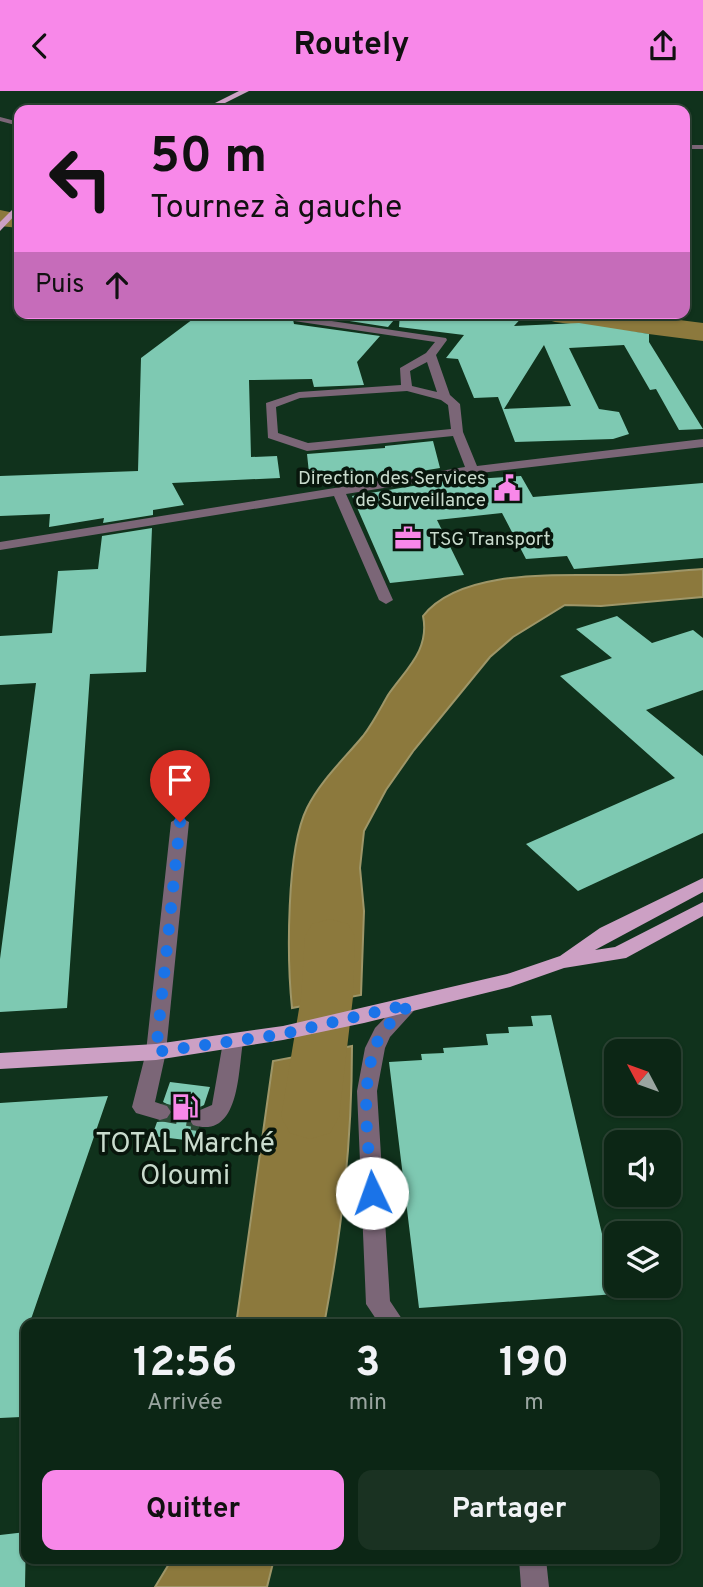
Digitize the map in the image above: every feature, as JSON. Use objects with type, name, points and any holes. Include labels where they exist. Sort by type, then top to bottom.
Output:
[{"type":"main road","points":[[216,105],[245,91]]},
{"type":"main road","points":[[0,228],[14,211]]},
{"type":"main road","points":[[562,963],[607,933],[703,884]]},
{"type":"main road","points":[[0,1061],[156,1052],[283,1034],[510,980],[562,963],[619,953],[703,908]]},
{"type":"street","points":[[298,319],[442,339],[430,355],[404,370],[407,388]]},
{"type":"street","points":[[430,355],[445,397]]},
{"type":"street","points":[[457,432],[307,447],[272,435],[270,405],[299,395],[407,388],[445,397],[454,404],[457,432],[472,470]]},
{"type":"street","points":[[0,546],[472,470],[703,443]]},
{"type":"street","points":[[338,491],[386,600]]},
{"type":"street","points":[[160,1112],[143,1107],[156,1052],[180,822]]},
{"type":"street","points":[[389,1319],[378,1304],[367,1091],[375,1048],[382,1033],[410,1004]]},
{"type":"street","points":[[200,1119],[213,1116],[222,1109],[233,1042]]},
{"type":"street","points":[[533,1564],[535,1587]]},
{"type":"shaded area","points":[[703,569],[703,597],[601,606],[565,605],[513,637],[490,657],[414,750],[386,790],[364,831],[360,868],[364,911],[361,995],[292,1008],[290,906],[300,827],[319,788],[363,736],[388,695],[415,659],[423,639],[423,616],[439,601],[481,583],[531,576],[626,575]]},
{"type":"shaded area","points":[[352,1046],[345,1186],[325,1319],[237,1319],[273,1061]]},
{"type":"shaded area","points":[[169,1564],[273,1564],[267,1587],[155,1587]]},
{"type":"building","points":[[193,319],[293,319],[294,324],[380,336],[357,362],[364,385],[314,387],[312,379],[249,380],[251,457],[277,456],[280,478],[172,483],[184,505],[153,510],[153,515],[103,523],[104,518],[49,527],[50,514],[0,516],[0,476],[138,471],[141,358]]},
{"type":"building","points":[[337,319],[395,319],[388,327]]},
{"type":"building","points":[[400,319],[520,319],[514,326],[579,323],[649,334],[649,342],[703,429],[679,430],[656,389],[650,390],[624,345],[569,348],[599,409],[619,412],[629,434],[613,439],[515,442],[498,397],[474,398],[458,359],[446,358],[464,335],[399,327]],"holes":[[[544,345],[571,406],[504,409]]]},
{"type":"building","points":[[433,441],[440,468],[347,483],[342,471],[309,473],[307,454]]},
{"type":"building","points":[[521,476],[533,497],[703,483],[703,558],[574,569],[567,556],[526,559],[502,513],[437,520],[464,575],[390,583],[352,496],[443,481]]},
{"type":"building","points":[[152,528],[146,672],[90,674],[67,1008],[0,1012],[0,959],[36,683],[0,685],[0,636],[52,633],[58,571],[98,569],[102,536]]},
{"type":"building","points":[[617,616],[652,643],[693,630],[703,638],[703,690],[646,710],[703,756],[703,833],[578,891],[526,844],[675,778],[560,676],[612,658],[576,629]]},
{"type":"building","points":[[551,1015],[604,1242],[604,1295],[419,1308],[389,1062],[422,1060],[421,1054],[444,1053],[443,1048],[488,1045],[486,1034],[509,1033],[508,1027],[533,1026],[531,1016]]},
{"type":"building","points":[[170,1082],[210,1087],[204,1105],[192,1111],[187,1118],[191,1126],[197,1128],[194,1141],[152,1136],[157,1122],[168,1121],[173,1113],[169,1105],[163,1102]]},
{"type":"building","points":[[108,1096],[31,1319],[21,1319],[21,1417],[0,1418],[0,1103]]},
{"type":"building","points":[[21,1533],[21,1564],[25,1564],[25,1587],[0,1587],[0,1535]]},
{"type":"waterway","points":[[0,218],[14,220]]},
{"type":"waterway","points":[[602,319],[703,332]]},
{"type":"waterway","points":[[310,1117],[327,997],[330,936]]},
{"type":"tunnel","points":[[160,1112],[200,1119],[192,1118]]},
{"type":"place","name":"Direction des Services de Surveillance","points":[[507,488]]},
{"type":"place","name":"TSG Transport","points":[[408,538]]},
{"type":"place","name":"TOTAL Marché Oloumi","points":[[185,1107]]},
{"type":"route","points":[[180,822],[156,1052],[283,1034],[410,1004],[382,1033],[375,1048],[367,1091],[372,1193]]}]
